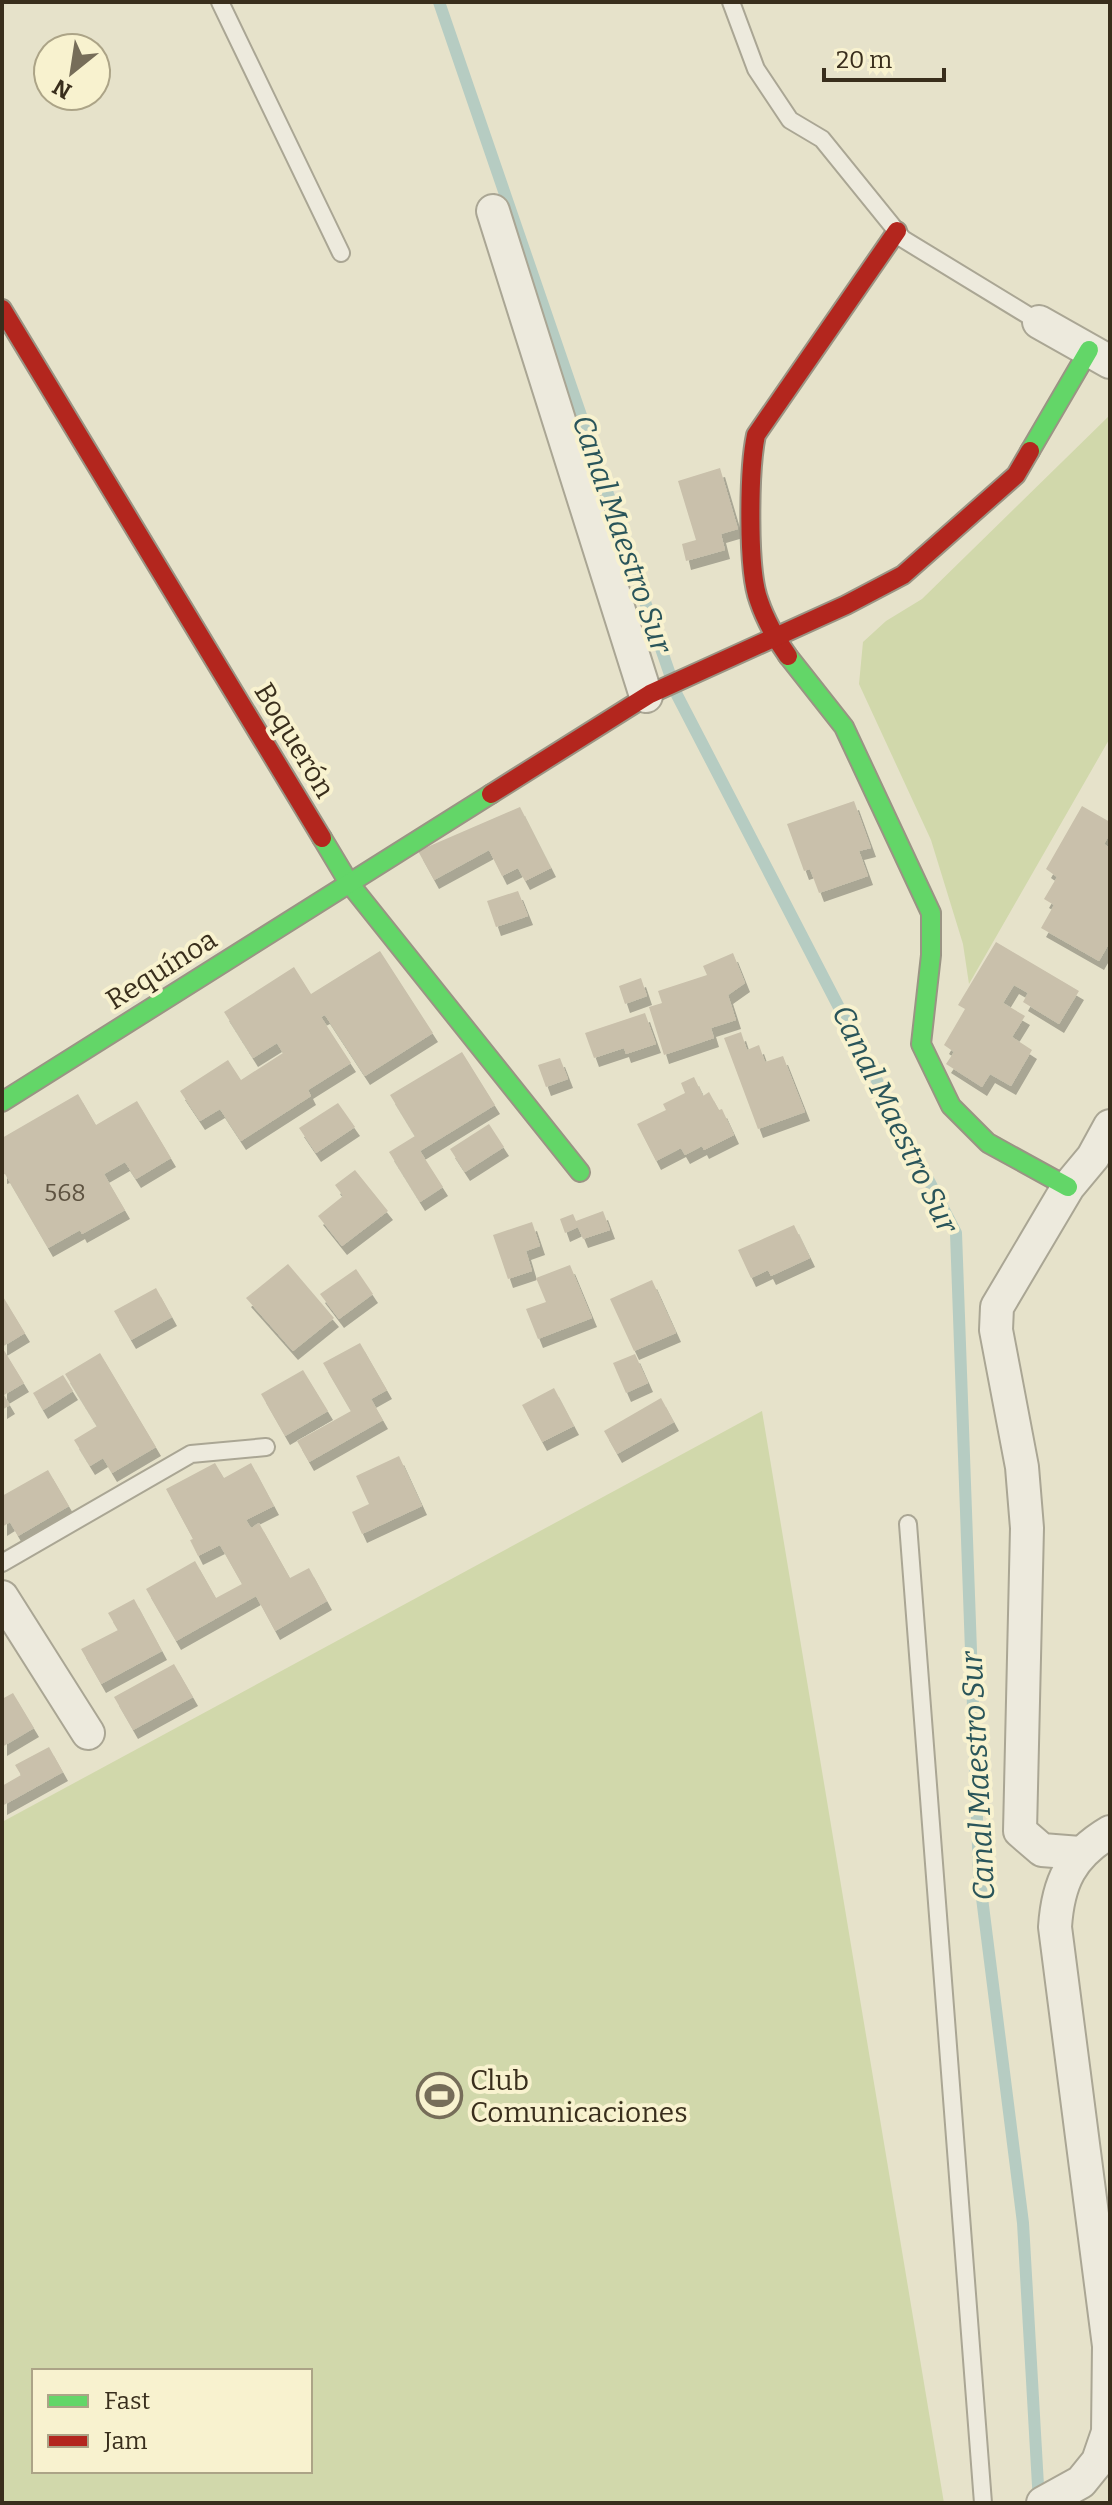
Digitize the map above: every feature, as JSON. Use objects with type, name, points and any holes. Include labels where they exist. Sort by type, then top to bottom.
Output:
[{"type":"street","points":[[493,211],[648,695]]},
{"type":"street","points":[[897,231],[756,435],[752,453],[753,561],[758,600],[777,636],[844,727],[931,913],[931,955],[921,1044],[951,1106],[988,1143],[1068,1187]]},
{"type":"street","name":"Boquerón","points":[[2,309],[349,883],[580,1172]]},
{"type":"street","points":[[1039,322],[1100,356]]},
{"type":"street","name":"Requínoa","points":[[2,1102],[648,695],[903,575],[1016,475],[1100,356]]},
{"type":"street","points":[[1080,1853],[1042,1850],[1020,1831],[1027,1528],[1022,1467],[996,1330],[997,1307],[1068,1187],[1093,1157],[1110,1126]]},
{"type":"street","points":[[2,1597],[88,1733]]},
{"type":"street","points":[[1045,2503],[1081,2482],[1098,2461],[1108,2432],[1109,2346],[1105,2281],[1055,1927],[1070,1866],[1080,1853],[1110,1832]]},
{"type":"lane","points":[[220,2],[341,253]]},
{"type":"lane","points":[[731,2],[756,69],[790,120],[822,139],[897,231],[923,253],[1039,322]]},
{"type":"lane","points":[[2,1563],[191,1454],[266,1447]]},
{"type":"lane","points":[[908,1524],[983,2503]]},
{"type":"green space","points":[[1110,415],[1110,738],[969,984],[963,944],[931,840],[859,684],[863,642],[886,621],[922,599]]},
{"type":"green space","name":"Club Comunicaciones","points":[[762,1411],[944,2503],[2,2503],[2,1822]]},
{"type":"building","points":[[720,468],[738,529],[721,534],[725,550],[686,561],[682,544],[696,540],[678,481]]},
{"type":"building","points":[[854,801],[871,848],[859,851],[868,876],[819,893],[810,869],[804,871],[787,824]]},
{"type":"building","points":[[1082,806],[1110,822],[1110,834],[1104,844],[1110,848],[1110,942],[1099,961],[1041,928],[1054,905],[1044,899],[1057,877],[1046,869]]},
{"type":"building","points":[[520,807],[551,868],[525,881],[518,868],[502,876],[489,850],[434,880],[418,851]]},
{"type":"building","points":[[518,891],[528,916],[496,927],[487,901]]},
{"type":"building","points":[[996,942],[1079,991],[1059,1024],[1023,1002],[1028,993],[1014,985],[1003,1003],[1025,1016],[1012,1037],[1032,1050],[1011,1086],[990,1074],[982,1087],[946,1064],[954,1052],[944,1045],[965,1009],[958,1005]]},
{"type":"building","points":[[380,951],[433,1033],[365,1076],[325,1015],[321,1017],[351,1063],[308,1090],[311,1096],[241,1141],[220,1109],[200,1121],[180,1091],[228,1060],[241,1080],[283,1053],[277,1043],[253,1058],[224,1012],[294,967],[311,994]]},
{"type":"building","points":[[733,953],[745,983],[728,995],[736,1020],[711,1028],[714,1038],[664,1055],[649,1007],[662,1003],[658,991],[707,975],[703,966]]},
{"type":"building","points":[[641,978],[647,996],[625,1004],[619,986]]},
{"type":"building","points":[[645,1013],[656,1044],[626,1054],[624,1048],[594,1058],[585,1033]]},
{"type":"building","points":[[741,1032],[747,1050],[759,1045],[765,1062],[783,1056],[805,1112],[758,1129],[724,1038]]},
{"type":"building","points":[[462,1052],[495,1105],[420,1151],[443,1187],[420,1202],[389,1152],[415,1136],[390,1095]]},
{"type":"building","points":[[560,1058],[568,1079],[546,1087],[538,1065]]},
{"type":"building","points":[[694,1077],[703,1096],[709,1092],[719,1110],[722,1109],[734,1135],[704,1150],[702,1146],[685,1155],[681,1148],[656,1161],[637,1124],[666,1110],[663,1104],[685,1093],[681,1083]]},
{"type":"building","points":[[78,1094],[96,1125],[137,1101],[171,1158],[136,1179],[125,1162],[104,1174],[125,1210],[82,1234],[80,1230],[48,1248],[5,1174],[2,1175],[2,1138]]},
{"type":"building","points":[[338,1103],[355,1127],[316,1153],[299,1128]]},
{"type":"building","points":[[489,1124],[504,1147],[465,1172],[450,1149]]},
{"type":"building","points":[[355,1170],[388,1211],[342,1246],[318,1216],[343,1196],[335,1185]]},
{"type":"building","points":[[603,1211],[610,1230],[583,1239],[578,1227],[565,1233],[560,1219],[573,1214],[576,1221]]},
{"type":"building","points":[[532,1222],[540,1246],[526,1251],[532,1271],[508,1279],[493,1235]]},
{"type":"building","points":[[794,1225],[810,1258],[771,1276],[768,1270],[751,1278],[738,1250]]},
{"type":"building","points":[[288,1264],[334,1318],[293,1351],[246,1298]]},
{"type":"building","points":[[570,1265],[592,1318],[538,1339],[526,1309],[546,1302],[536,1278]]},
{"type":"building","points":[[356,1269],[373,1294],[339,1319],[320,1294]]},
{"type":"building","points":[[652,1280],[676,1333],[634,1351],[610,1299]]},
{"type":"building","points":[[156,1288],[172,1317],[131,1340],[114,1311]]},
{"type":"building","points":[[2,1295],[25,1333],[2,1347]]},
{"type":"building","points":[[360,1343],[387,1390],[371,1399],[383,1420],[309,1462],[297,1441],[351,1411],[323,1363]]},
{"type":"building","points":[[2,1347],[24,1383],[4,1395],[10,1405],[2,1410]]},
{"type":"building","points":[[100,1353],[156,1447],[112,1473],[103,1458],[90,1466],[74,1440],[97,1426],[65,1374]]},
{"type":"building","points":[[635,1354],[648,1383],[626,1393],[613,1363]]},
{"type":"building","points":[[303,1370],[328,1411],[285,1436],[261,1394]]},
{"type":"building","points":[[63,1375],[73,1391],[43,1410],[33,1393]]},
{"type":"building","points":[[554,1388],[574,1426],[542,1442],[522,1405]]},
{"type":"building","points":[[661,1398],[674,1422],[617,1454],[604,1431]]},
{"type":"building","points":[[399,1456],[422,1506],[362,1534],[352,1512],[369,1504],[356,1476]]},
{"type":"building","points":[[215,1463],[224,1478],[251,1463],[274,1506],[246,1520],[251,1528],[259,1523],[290,1578],[309,1568],[327,1601],[275,1631],[256,1596],[176,1641],[146,1589],[195,1561],[216,1598],[242,1584],[220,1545],[198,1556],[190,1540],[193,1539],[166,1489]]},
{"type":"building","points":[[48,1470],[69,1506],[18,1536],[10,1522],[2,1527],[2,1496]]},
{"type":"building","points":[[134,1599],[162,1651],[101,1684],[81,1649],[118,1630],[108,1613]]},
{"type":"building","points":[[174,1664],[193,1697],[133,1730],[114,1697]]},
{"type":"building","points":[[13,1693],[34,1728],[2,1747],[2,1699]]},
{"type":"building","points":[[49,1747],[63,1772],[2,1806],[2,1786],[21,1775],[15,1765]]},
{"type":"waterway","name":"Canal Maestro Sur","points":[[439,2],[677,695],[956,1233],[979,1874],[1023,2223],[1039,2503]]},
{"type":"traffic: fast","points":[[1030,451],[1089,350]]},
{"type":"traffic: fast","points":[[788,656],[844,727],[931,913],[931,955],[921,1044],[951,1106],[988,1143],[1068,1187]]},
{"type":"traffic: fast","points":[[2,1102],[491,794]]},
{"type":"traffic: fast","points":[[322,838],[349,883],[580,1172]]},
{"type":"traffic: jam","points":[[788,656],[759,601],[752,567],[750,519],[756,435],[897,231]]},
{"type":"traffic: jam","points":[[2,309],[322,838]]},
{"type":"traffic: jam","points":[[491,794],[650,694],[846,605],[903,575],[1016,475],[1030,451]]},
{"type":"place","name":"Club Comunicaciones","points":[[439,2096]]}]
